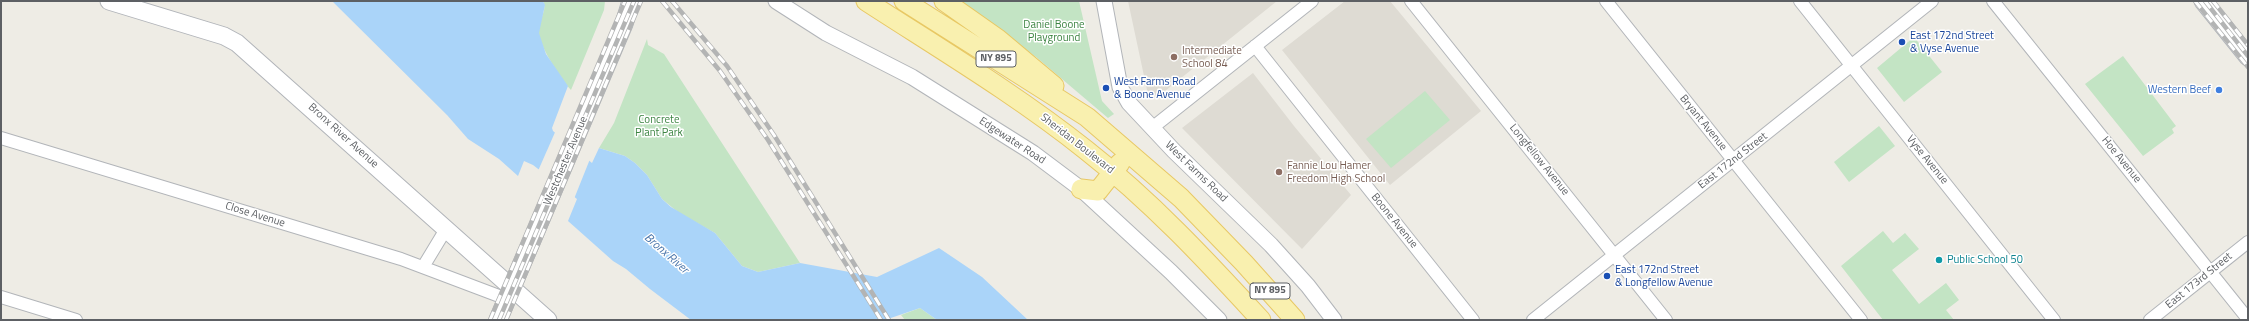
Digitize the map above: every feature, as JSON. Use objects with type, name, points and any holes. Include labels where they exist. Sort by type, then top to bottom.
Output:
[{"type":"main road","name":"Bronx River Avenue","points":[[109,1],[224,36],[237,43],[446,229],[509,293],[548,320]]},
{"type":"main road","name":"Sheridan Boulevard","points":[[866,1],[1039,115],[1113,172],[1194,247],[1261,320]]},
{"type":"main road","name":"NY 895","points":[[904,1],[1087,117],[1208,225],[1295,320]]},
{"type":"main road","points":[[944,1],[1038,71],[1087,117]]},
{"type":"main road","points":[[2203,1],[2248,57]]},
{"type":"main road","name":"Westchester Avenue","points":[[498,320],[624,24],[635,4]]},
{"type":"main road","points":[[1081,189],[1098,191],[1129,153]]},
{"type":"street","name":"Edgewater Road","points":[[776,1],[826,33],[912,77],[1033,153],[1081,189],[1176,277],[1219,320]]},
{"type":"street","name":"West Farms Road","points":[[1104,1],[1122,93],[1152,128],[1271,245],[1308,286],[1334,320]]},
{"type":"street","points":[[1152,128],[1312,1]]},
{"type":"street","name":"Longfellow Avenue","points":[[1412,1],[1666,320]]},
{"type":"street","name":"Bryant Avenue","points":[[1606,1],[1861,320]]},
{"type":"street","name":"Vyse Avenue","points":[[1800,1],[2054,320]]},
{"type":"street","name":"East 172nd Street","points":[[1533,320],[1932,1]]},
{"type":"street","name":"Hoe Avenue","points":[[1993,1],[2248,319]]},
{"type":"street","name":"Boone Avenue","points":[[1255,46],[1473,320]]},
{"type":"street","name":"Close Avenue","points":[[1,138],[509,293]]},
{"type":"street","points":[[423,267],[446,229]]},
{"type":"street","name":"East 173rd Street","points":[[2150,320],[2248,242]]},
{"type":"street","points":[[1,297],[76,320]]},
{"type":"shaded area","name":"Intermediate School 84","points":[[1128,1],[1277,1],[1155,99],[1147,90]]},
{"type":"shaded area","points":[[1345,1],[1390,1],[1481,111],[1390,185],[1282,50]]},
{"type":"shaded area","name":"Fannie Lou Hamer Freedom High School","points":[[1253,73],[1294,126],[1351,195],[1302,249],[1182,128]]},
{"type":"green space","points":[[543,1],[605,1],[604,10],[571,90],[551,62],[539,37],[538,27],[544,12]]},
{"type":"green space","name":"Daniel Boone Playground","points":[[958,1],[1079,1],[1102,101],[1114,114],[1108,118],[1036,57]]},
{"type":"green space","points":[[1914,37],[1942,72],[1904,102],[1877,68]]},
{"type":"green space","name":"Concrete Plant Park","points":[[647,39],[648,45],[664,54],[800,263],[758,272],[742,266],[715,233],[679,213],[662,199],[647,175],[635,163],[625,156],[599,148],[614,123]]},
{"type":"green space","points":[[2123,56],[2176,126],[2172,129],[2174,133],[2143,156],[2085,84]]},
{"type":"green space","points":[[1425,91],[1450,120],[1391,168],[1366,139]]},
{"type":"green space","points":[[1879,126],[1895,146],[1849,182],[1834,162]]},
{"type":"green space","points":[[1883,231],[1893,243],[1905,233],[1919,249],[1892,270],[1919,304],[1946,283],[1959,300],[1946,310],[1954,320],[1883,320],[1841,266]]},
{"type":"green space","points":[[920,308],[937,320],[905,320],[901,315]]},
{"type":"water","name":"Bronx River","points":[[332,1],[543,1],[545,5],[539,33],[546,54],[568,86],[552,128],[553,131],[592,163],[599,148],[625,156],[635,163],[647,175],[662,199],[671,207],[715,233],[742,266],[758,272],[800,263],[877,277],[939,248],[982,277],[1028,320],[937,320],[920,308],[885,320],[691,320],[626,269],[613,261],[568,221],[577,199],[533,165],[524,161],[518,176],[499,159],[468,139],[447,115]]},
{"type":"pier","points":[[556,130],[590,159],[574,199],[538,171]]},
{"type":"railway","points":[[490,320],[625,1]]},
{"type":"railway","points":[[499,320],[634,1]]},
{"type":"railway","points":[[506,320],[641,1]]},
{"type":"railway","points":[[662,1],[720,71],[768,140],[881,320]]},
{"type":"railway","points":[[672,1],[727,66],[774,135],[889,320]]},
{"type":"railway","points":[[2195,1],[2248,67]]},
{"type":"railway","points":[[2205,1],[2248,56]]},
{"type":"railway","points":[[2213,1],[2248,45]]},
{"type":"place","name":"East 172nd Street & Vyse Avenue","points":[[1902,42]]},
{"type":"place","name":"Intermediate School 84","points":[[1174,57]]},
{"type":"place","name":"West Farms Road & Boone Avenue","points":[[1106,88]]},
{"type":"place","name":"Western Beef","points":[[2219,90]]},
{"type":"place","name":"Fannie Lou Hamer Freedom High School","points":[[1279,172]]},
{"type":"place","name":"Public School 50","points":[[1939,260]]},
{"type":"place","name":"East 172nd Street & Longfellow Avenue","points":[[1607,276]]}]
